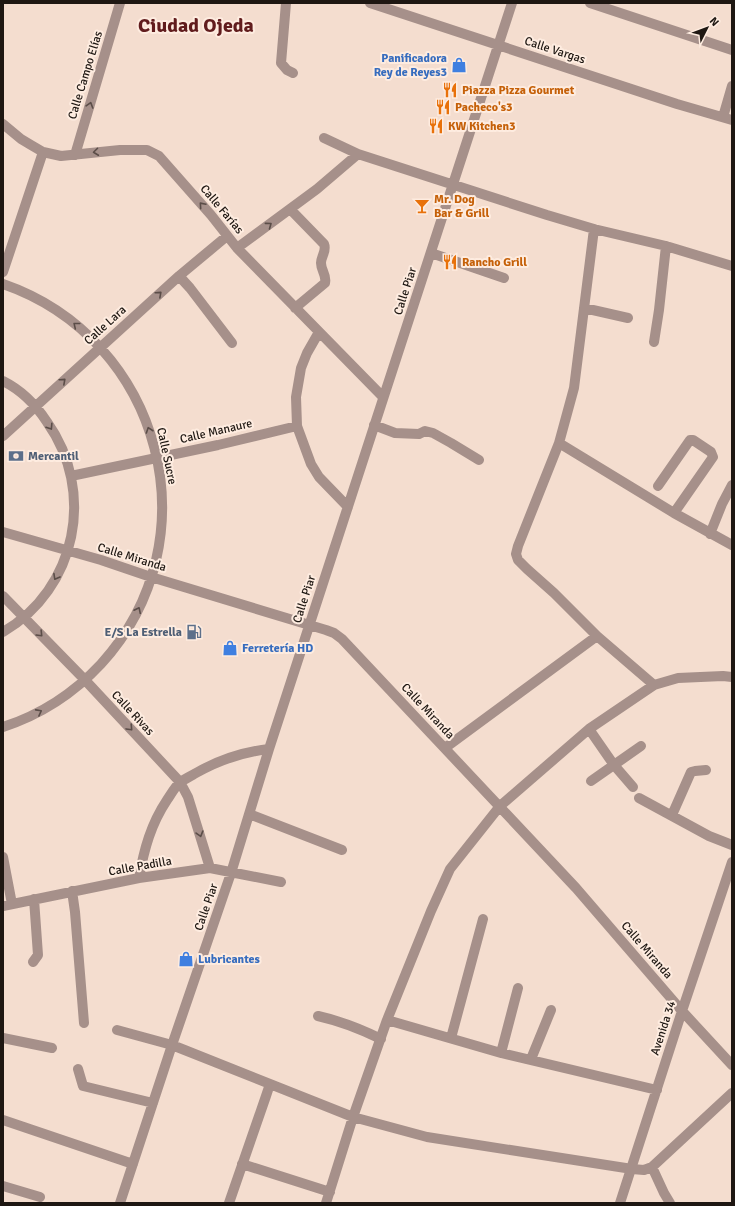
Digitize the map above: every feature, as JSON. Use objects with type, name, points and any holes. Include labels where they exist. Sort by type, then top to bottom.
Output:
[{"type":"street","name":"Calle Campo Elías","points":[[75,155],[120,3]]},
{"type":"street","points":[[286,3],[281,63],[287,70],[293,73]]},
{"type":"street","name":"Calle Vargas","points":[[370,3],[727,119]]},
{"type":"street","name":"Calle Piar","points":[[120,1203],[231,872],[309,625],[512,3]]},
{"type":"street","points":[[590,3],[620,8],[732,50]]},
{"type":"street","points":[[727,119],[732,86]]},
{"type":"street","name":"Calle Farías","points":[[3,124],[21,139],[43,152],[61,156],[120,150],[147,150],[159,156],[211,215],[237,248],[318,332],[384,397]]},
{"type":"street","points":[[324,138],[358,154],[546,215],[594,229],[666,246],[732,266]]},
{"type":"street","points":[[3,272],[43,152]]},
{"type":"street","points":[[237,248],[317,189],[358,154]]},
{"type":"street","points":[[290,209],[324,244],[325,247],[321,263],[326,279],[324,283],[296,308]]},
{"type":"street","points":[[594,229],[574,388],[559,443],[516,554],[518,560],[597,636],[654,684]]},
{"type":"street","name":"Calle Lara","points":[[3,436],[179,276],[227,236]]},
{"type":"street","points":[[654,342],[666,246]]},
{"type":"street","points":[[431,253],[504,278]]},
{"type":"street","points":[[179,276],[232,342]]},
{"type":"street","name":"Calle Sucre","points":[[3,284],[36,298],[60,312],[82,329],[101,347],[123,377],[147,424],[157,458],[161,487],[162,518],[158,548],[151,577],[140,606],[125,633],[107,658],[85,680],[62,698],[27,718],[3,727]]},
{"type":"street","points":[[584,308],[628,318]]},
{"type":"street","points":[[318,332],[301,368],[296,397],[297,426],[311,464],[319,478],[348,506]]},
{"type":"street","points":[[3,380],[35,406],[51,427],[66,456],[71,476],[74,507],[71,537],[62,567],[54,581],[35,606],[24,617],[3,632]]},
{"type":"street","points":[[374,425],[395,433],[419,434],[425,431],[433,433],[479,460]]},
{"type":"street","name":"Calle Manaure","points":[[71,476],[297,426]]},
{"type":"street","points":[[658,486],[690,440],[693,440],[712,452],[712,457],[674,513]]},
{"type":"street","points":[[559,443],[674,513],[732,545]]},
{"type":"street","points":[[710,534],[722,504],[732,485]]},
{"type":"street","name":"Calle Miranda","points":[[3,532],[101,560],[151,577],[334,633],[342,639],[576,888],[682,1011],[732,1065]]},
{"type":"street","name":"Calle Rivas","points":[[3,596],[85,680],[180,782],[188,796],[210,868]]},
{"type":"street","points":[[445,748],[597,636]]},
{"type":"street","points":[[326,1203],[353,1118],[387,1020],[431,911],[450,869],[500,806],[589,729],[654,684],[678,678],[732,677]]},
{"type":"street","points":[[589,729],[614,765],[633,787]]},
{"type":"street","points":[[591,781],[641,746]]},
{"type":"street","points":[[139,878],[148,838],[165,802],[180,782],[220,760],[249,752],[269,749]]},
{"type":"street","points":[[672,816],[691,772],[695,770],[706,770]]},
{"type":"street","points":[[639,798],[709,836],[732,845]]},
{"type":"street","points":[[249,814],[342,850]]},
{"type":"street","points":[[3,857],[7,905]]},
{"type":"street","name":"Avenida 34","points":[[620,1203],[682,1011],[729,882],[732,862]]},
{"type":"street","name":"Calle Padilla","points":[[7,905],[139,878],[210,868],[281,882]]},
{"type":"street","points":[[72,891],[84,1023]]},
{"type":"street","points":[[33,962],[38,955],[34,899]]},
{"type":"street","points":[[451,1038],[483,919]]},
{"type":"street","points":[[501,1053],[518,988]]},
{"type":"street","points":[[531,1059],[551,1010]]},
{"type":"street","points":[[318,1016],[338,1020],[381,1039]]},
{"type":"street","points":[[387,1020],[501,1053],[657,1090]]},
{"type":"street","points":[[117,1030],[172,1045],[353,1118],[427,1137],[632,1169],[644,1170],[652,1166],[732,1093]]},
{"type":"street","points":[[3,1038],[52,1048]]},
{"type":"street","points":[[78,1070],[83,1086],[153,1103]]},
{"type":"street","points":[[229,1203],[270,1084]]},
{"type":"street","points":[[3,1120],[133,1164]]},
{"type":"street","points":[[242,1164],[330,1192]]},
{"type":"street","points":[[652,1166],[670,1203]]},
{"type":"street","points":[[3,1186],[40,1197]]},
{"type":"place","name":"Panificadora Rey de Reyes3","points":[[459,65]]},
{"type":"place","name":"Piazza Pizza Gourmet","points":[[450,90]]},
{"type":"place","name":"Pacheco's3","points":[[443,107]]},
{"type":"place","name":"KW Kitchen3","points":[[436,126]]},
{"type":"place","name":"Mr. Dog Bar & Grill","points":[[422,206]]},
{"type":"place","name":"Rancho Grill","points":[[450,262]]},
{"type":"place","name":"Mercantil","points":[[16,456]]},
{"type":"place","name":"E/S La Estrella","points":[[194,632]]},
{"type":"place","name":"Ferretería HD","points":[[230,648]]},
{"type":"place","name":"Lubricantes","points":[[186,959]]},
{"type":"district","name":"Ciudad Ojeda","points":[[196,25]]}]
